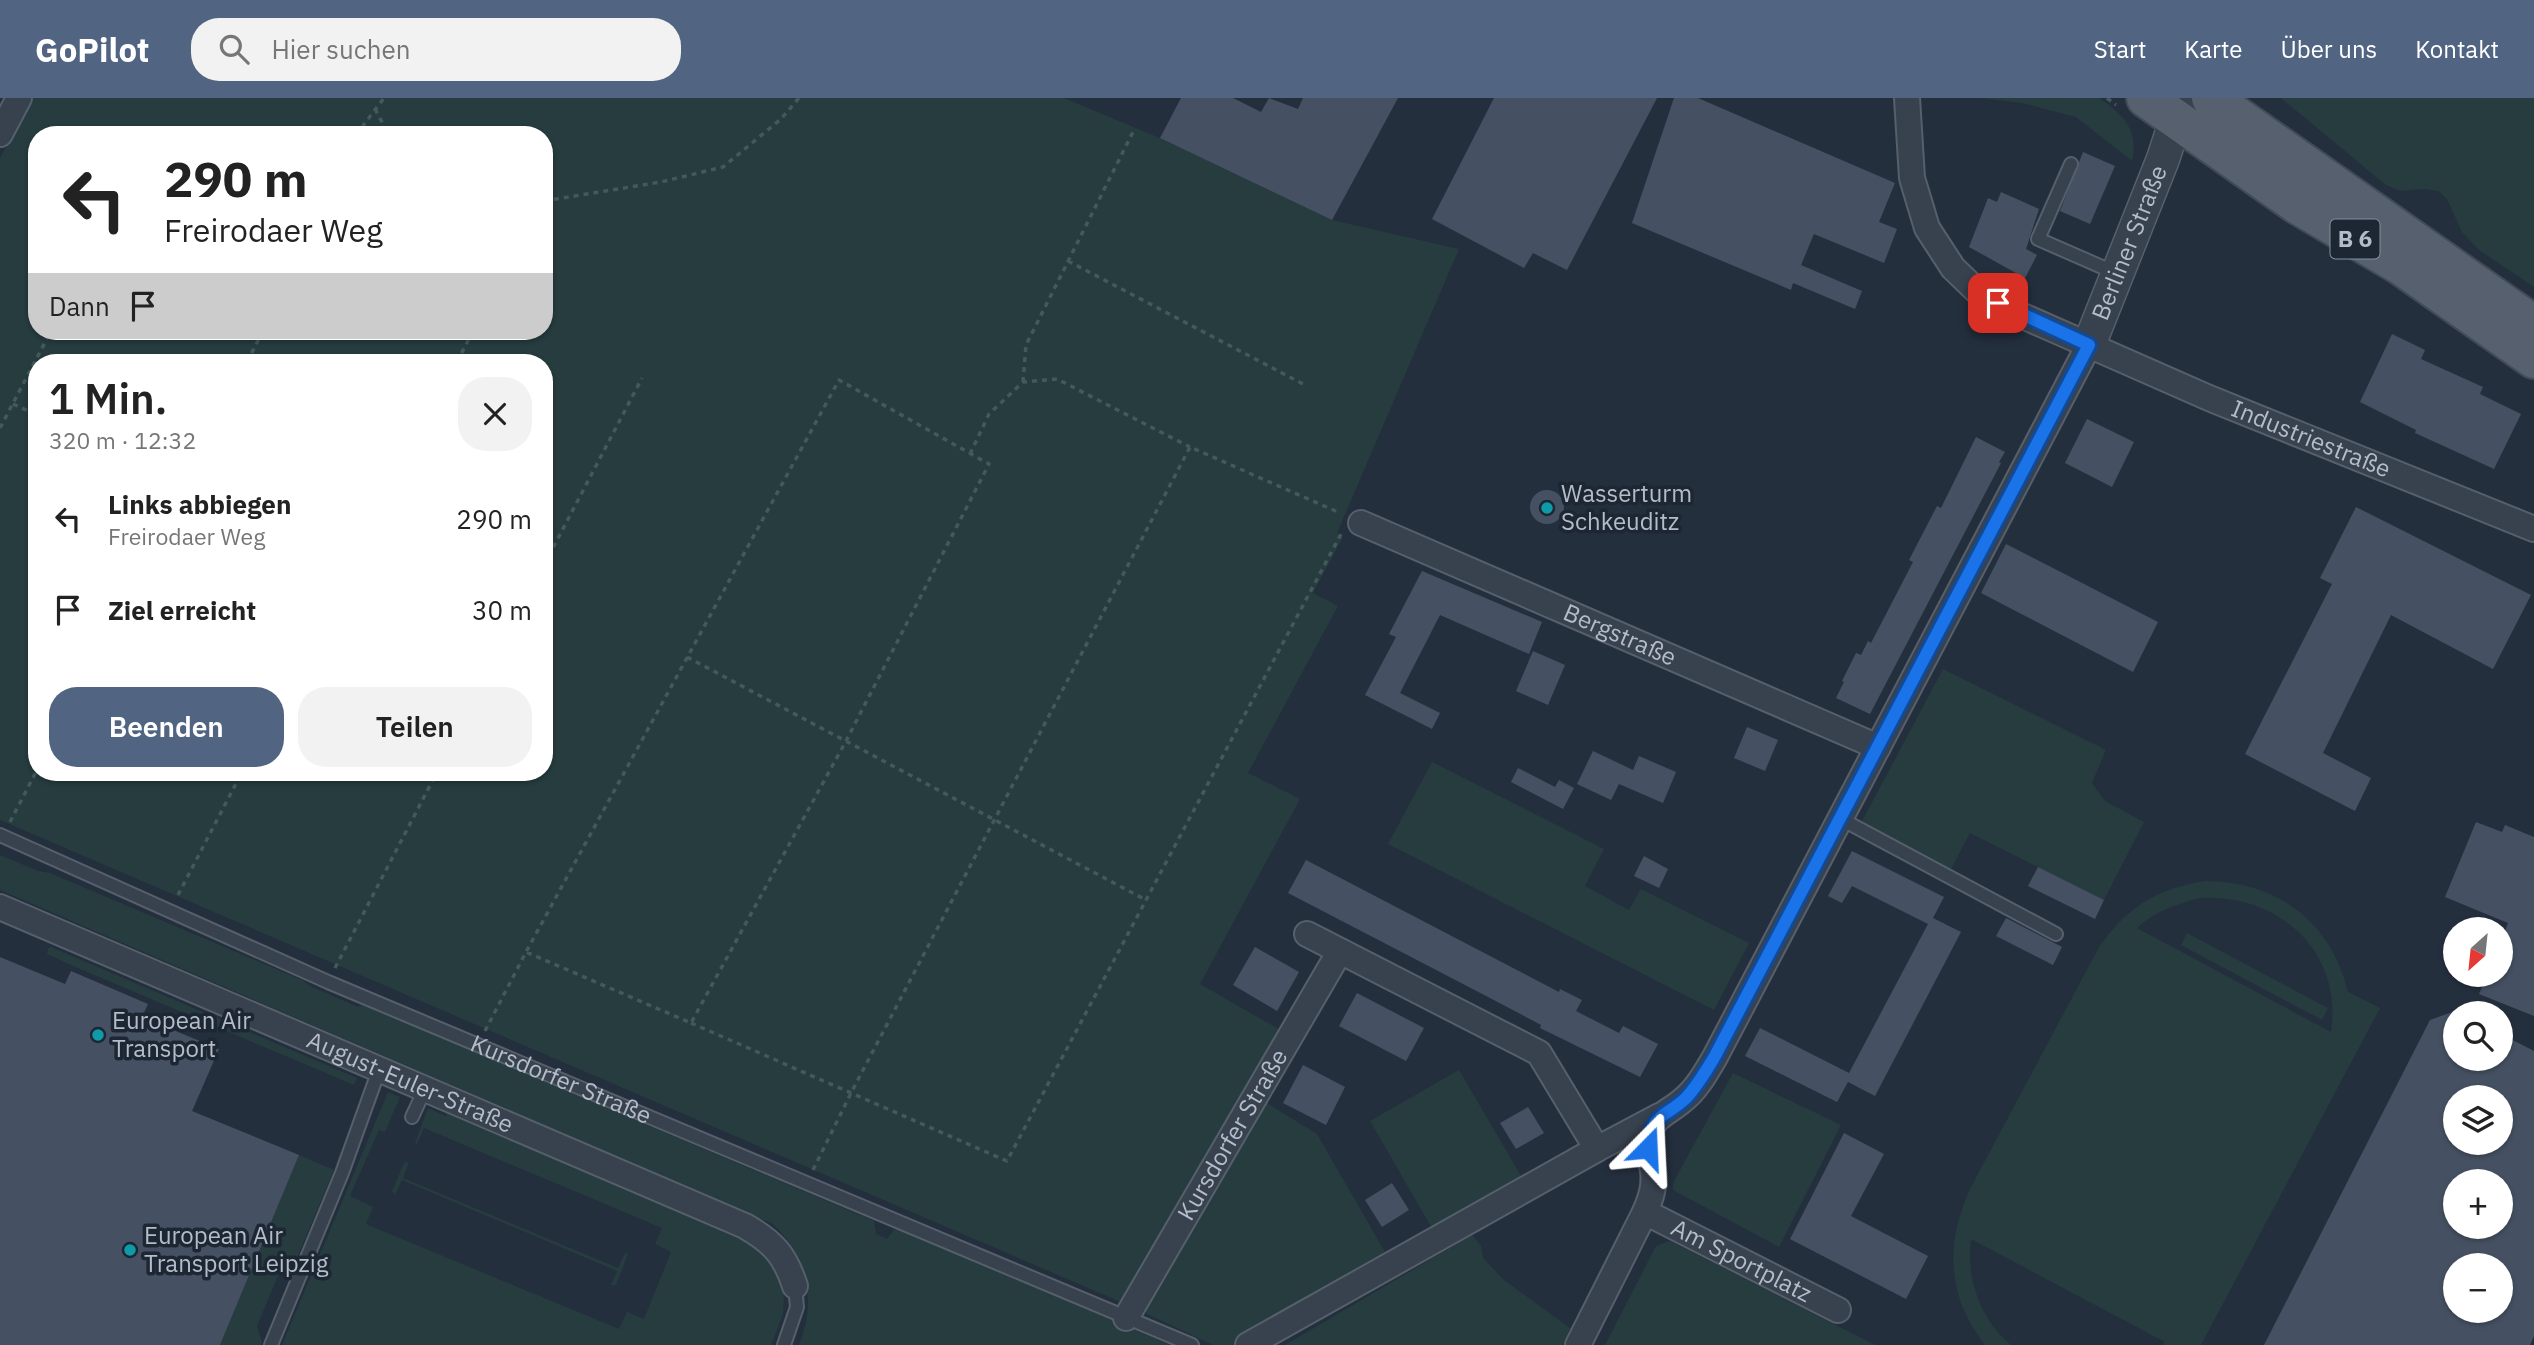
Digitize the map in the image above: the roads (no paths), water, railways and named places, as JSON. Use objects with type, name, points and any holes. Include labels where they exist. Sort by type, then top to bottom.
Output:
[{"type":"main road","name":"B 6","points":[[2146,98],[2180,108],[2298,205],[2400,265],[2534,359]]},
{"type":"main road","name":"B 6","points":[[2211,98],[2534,326]]},
{"type":"street","points":[[0,134],[19,98]]},
{"type":"street","name":"Industriestraße","points":[[1906,98],[1912,178],[1927,228],[1953,268],[1980,293],[2016,313],[2209,398],[2534,529]]},
{"type":"street","name":"Berliner Straße","points":[[1659,1116],[1684,1100],[1700,1082],[2089,345],[2180,108]]},
{"type":"street","name":"Bergstraße","points":[[1361,523],[1878,747]]},
{"type":"street","name":"August-Euler-Straße","points":[[0,907],[745,1226],[766,1238],[779,1252],[790,1269],[795,1286]]},
{"type":"street","points":[[1307,934],[1539,1053],[1597,1149]]},
{"type":"street","name":"Kursdorfer Straße","points":[[1126,1318],[1340,951]]},
{"type":"street","points":[[1248,1345],[1659,1116]]},
{"type":"street","points":[[1578,1345],[1653,1191],[1649,1132],[1659,1116]]},
{"type":"street","name":"Am Sportplatz","points":[[1645,1212],[1838,1310]]},
{"type":"lane","points":[[2071,164],[2038,239],[2118,274]]},
{"type":"lane","points":[[1841,819],[2056,934]]},
{"type":"lane","name":"Kursdorfer Straße","points":[[1,836],[328,982],[1192,1345]]},
{"type":"lane","points":[[271,1345],[342,1173],[379,1070]]},
{"type":"lane","points":[[412,1117],[425,1089]]},
{"type":"lane","points":[[784,1345],[797,1307],[795,1286]]},
{"type":"place","name":"Wasserturm Schkeuditz","points":[[1547,508]]},
{"type":"place","name":"European Air Transport","points":[[98,1035]]},
{"type":"place","name":"European Air Transport Leipzig","points":[[130,1250]]}]
